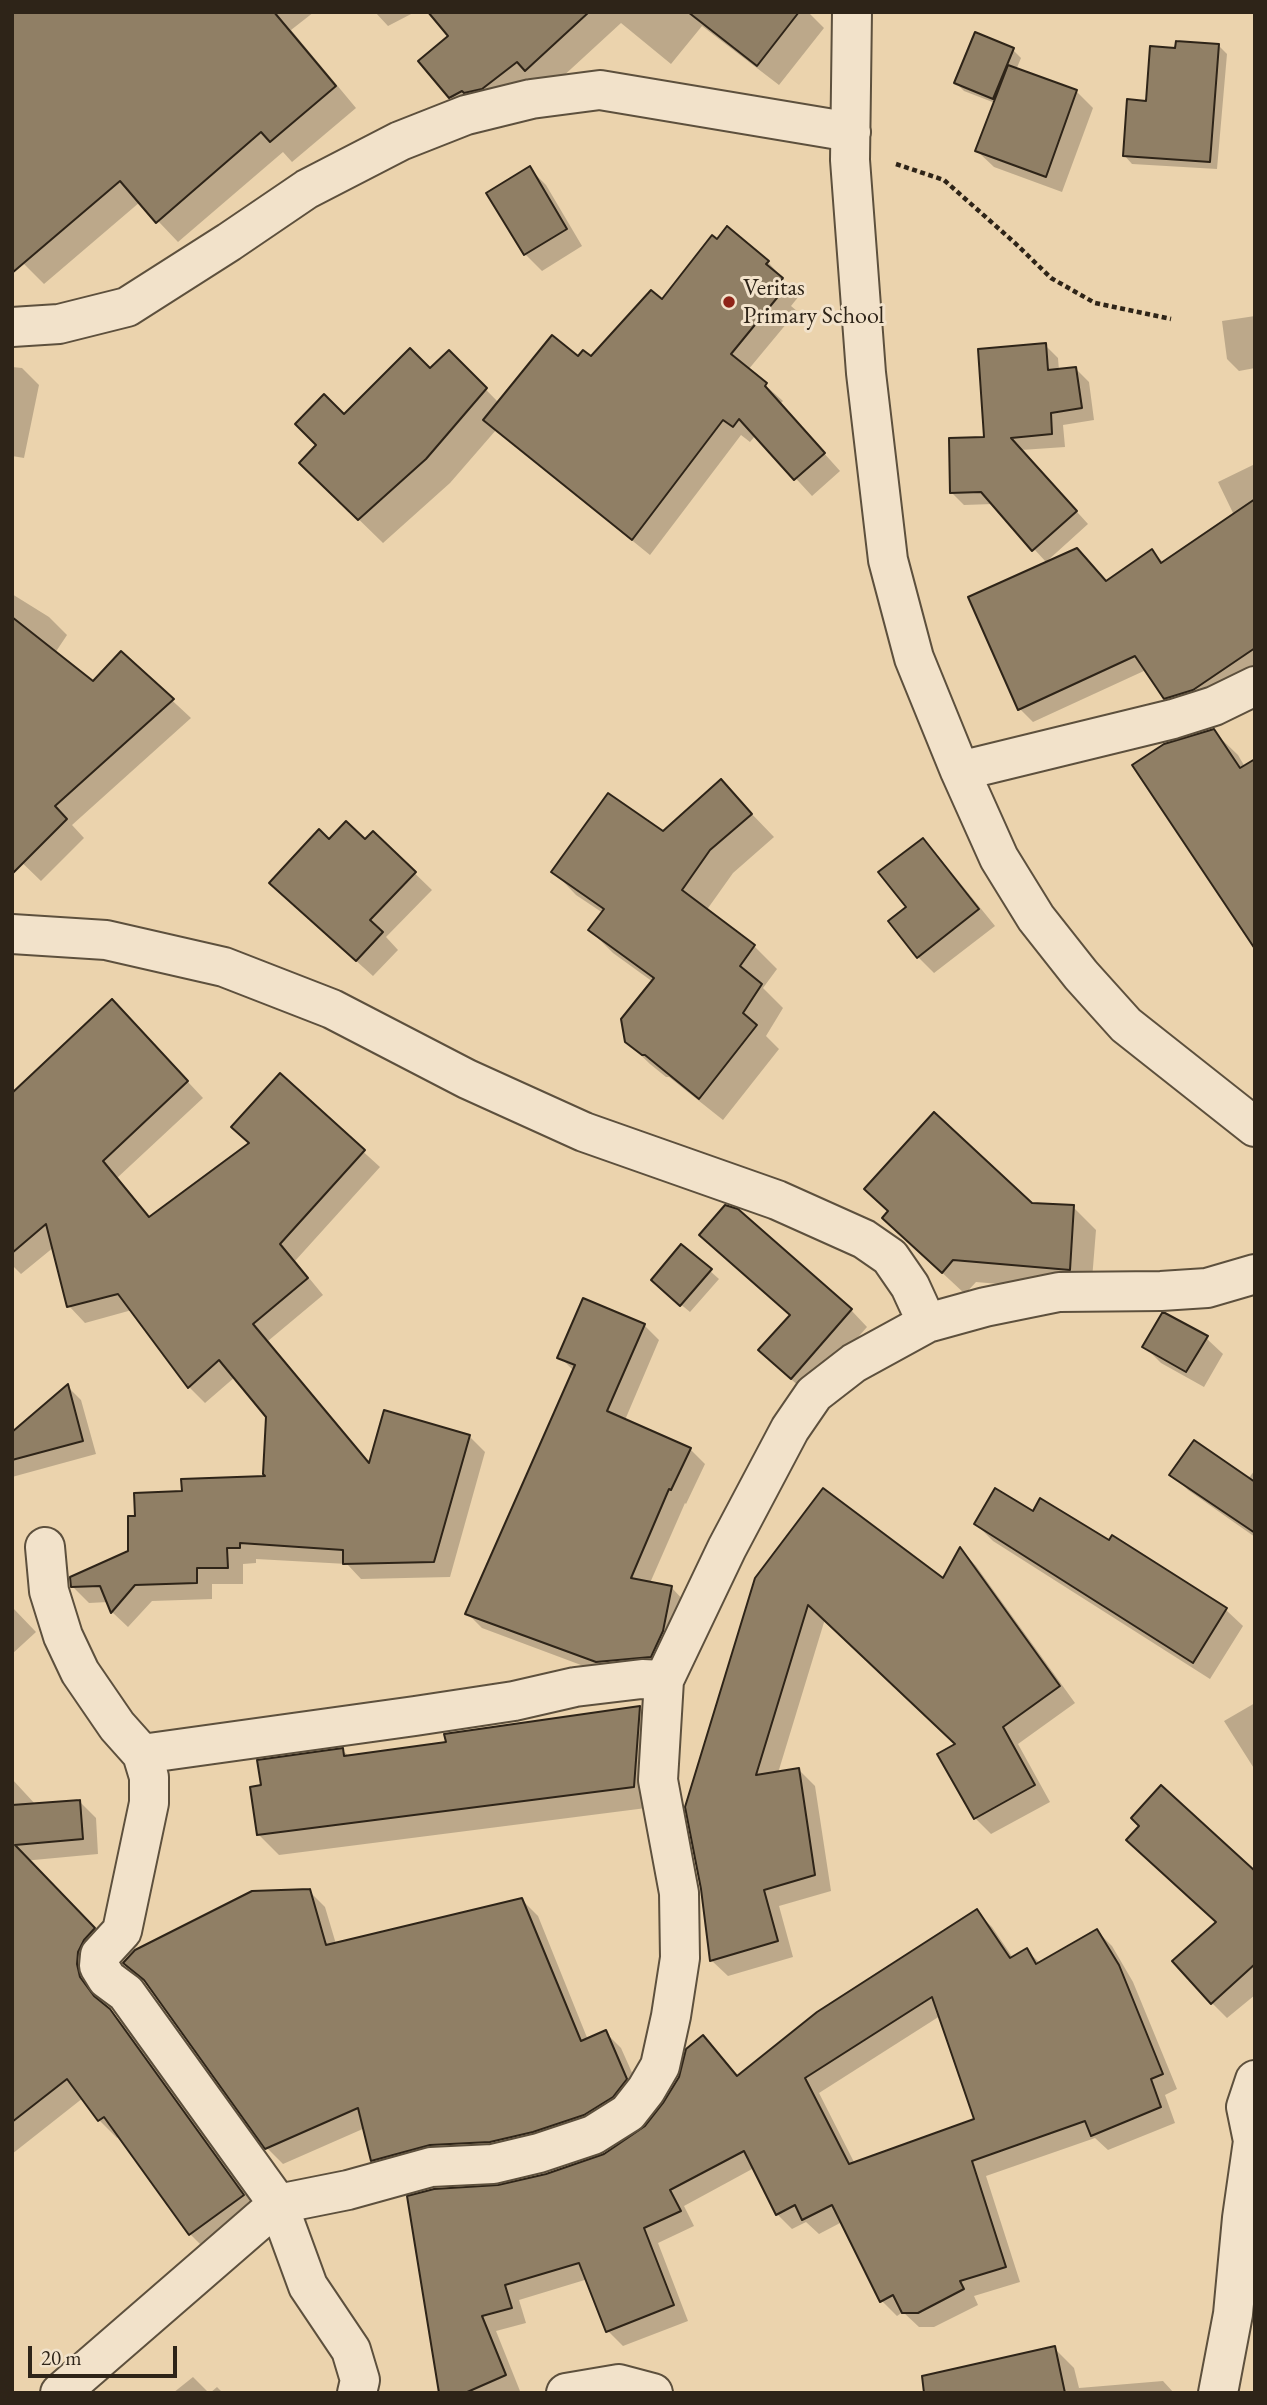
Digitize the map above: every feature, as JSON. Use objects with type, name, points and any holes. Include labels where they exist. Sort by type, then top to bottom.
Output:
[{"type":"street","points":[[852,12],[851,146],[866,373],[888,560],[914,658],[999,858],[1036,918],[1081,975],[1126,1025],[1255,1127]]},
{"type":"street","points":[[12,327],[59,324],[127,307],[307,189],[400,141],[466,115],[531,99],[600,90],[851,146]]},
{"type":"street","points":[[960,771],[1173,719],[1214,706],[1255,687]]},
{"type":"street","points":[[12,934],[106,940],[225,967],[332,1009],[467,1080],[584,1132],[777,1200],[864,1239],[890,1257],[911,1286],[927,1323]]},
{"type":"street","points":[[60,2393],[278,2204],[348,2190],[430,2167],[493,2164],[539,2153],[593,2135],[628,2113],[646,2090],[660,2066],[680,1958],[679,1893],[658,1780],[664,1680],[790,1429],[814,1394],[854,1363],[927,1323],[985,1307],[1059,1292],[1206,1288],[1255,1275]]},
{"type":"street","points":[[45,1547],[49,1591],[63,1636],[80,1672],[117,1726],[142,1754],[149,1777],[149,1803],[122,1931],[100,1955],[99,1966],[107,1979],[126,1993],[278,2204],[307,2286],[351,2350],[365,2389]]},
{"type":"street","points":[[142,1754],[514,1701],[575,1687],[642,1679],[664,1680]]},
{"type":"street","points":[[1218,2393],[1233,2314],[1241,2218],[1253,2141],[1246,2107],[1255,2080]]},
{"type":"street","points":[[566,2393],[619,2384],[653,2393]]},
{"type":"path","points":[[851,146],[944,180],[1051,278],[1095,303],[1171,319]]},
{"type":"building","points":[[12,12],[274,12],[336,86],[270,142],[261,132],[156,223],[120,181],[12,273]]},
{"type":"building","points":[[428,12],[589,12],[525,71],[517,62],[482,89],[464,93],[462,91],[449,98],[418,61],[448,36]]},
{"type":"building","points":[[688,12],[799,12],[757,66]]},
{"type":"building","points":[[975,32],[1014,48],[993,99],[954,83]]},
{"type":"building","points":[[1176,41],[1219,44],[1210,162],[1123,156],[1127,99],[1146,101],[1150,46],[1175,48]]},
{"type":"building","points":[[1008,65],[1077,90],[1046,177],[975,151]]},
{"type":"building","points":[[530,166],[567,229],[524,255],[486,193]]},
{"type":"building","points":[[727,226],[769,261],[766,264],[783,278],[775,288],[781,293],[731,354],[767,383],[765,386],[825,453],[794,480],[739,419],[733,427],[723,420],[632,540],[483,420],[552,335],[578,356],[583,350],[591,356],[651,290],[662,299],[712,235],[717,239]]},
{"type":"building","points":[[1046,343],[1048,370],[1076,367],[1082,408],[1051,413],[1052,434],[1011,438],[1077,511],[1032,551],[981,492],[950,493],[949,438],[984,437],[978,349]]},
{"type":"building","points":[[410,348],[430,368],[449,350],[487,388],[426,459],[358,520],[299,463],[316,445],[295,424],[324,394],[344,414]]},
{"type":"building","points":[[1255,499],[1255,648],[1193,690],[1164,699],[1135,656],[1018,710],[968,597],[1077,548],[1106,581],[1152,549],[1161,563]]},
{"type":"building","points":[[12,617],[93,681],[121,651],[174,699],[55,806],[67,819],[12,874]]},
{"type":"building","points":[[1214,729],[1240,768],[1255,759],[1255,949],[1132,765],[1164,744]]},
{"type":"building","points":[[721,779],[752,814],[710,850],[682,890],[755,945],[740,966],[762,984],[743,1013],[757,1025],[699,1099],[625,1042],[621,1019],[654,978],[588,930],[604,909],[551,872],[608,793],[663,831]]},
{"type":"building","points":[[346,821],[365,839],[373,831],[416,872],[370,920],[383,932],[356,961],[269,883],[319,829],[329,839]]},
{"type":"building","points":[[923,838],[979,909],[917,958],[888,921],[906,907],[878,872]]},
{"type":"building","points":[[112,999],[188,1081],[103,1161],[149,1217],[249,1143],[231,1127],[280,1073],[365,1150],[280,1244],[308,1278],[253,1324],[369,1463],[384,1410],[470,1435],[434,1562],[343,1564],[343,1550],[240,1543],[240,1548],[227,1548],[228,1568],[197,1568],[197,1583],[135,1585],[111,1613],[100,1586],[71,1587],[70,1577],[128,1551],[128,1516],[135,1516],[134,1493],[182,1491],[181,1479],[265,1476],[266,1417],[219,1360],[188,1388],[118,1294],[67,1307],[46,1224],[12,1253],[12,1093]]},
{"type":"building","points":[[934,1112],[1032,1203],[1074,1205],[1070,1270],[953,1260],[942,1273],[882,1218],[888,1211],[864,1189]]},
{"type":"building","points":[[725,1205],[738,1209],[852,1309],[791,1379],[758,1350],[790,1315],[699,1235]]},
{"type":"building","points":[[681,1244],[712,1269],[680,1306],[651,1280]]},
{"type":"building","points":[[583,1298],[645,1324],[607,1411],[691,1448],[671,1490],[669,1489],[631,1578],[672,1586],[663,1631],[651,1657],[596,1662],[465,1614],[575,1365],[557,1358]]},
{"type":"building","points":[[1162,1313],[1208,1336],[1186,1372],[1142,1347]]},
{"type":"building","points":[[68,1384],[83,1441],[12,1460],[12,1432]]},
{"type":"building","points":[[1194,1440],[1255,1482],[1255,1533],[1169,1475]]},
{"type":"building","points":[[823,1488],[943,1578],[960,1547],[1060,1686],[1003,1727],[1035,1785],[974,1819],[937,1754],[955,1744],[808,1605],[756,1775],[799,1768],[815,1875],[764,1890],[778,1941],[710,1961],[701,1889],[685,1807],[755,1578]]},
{"type":"building","points":[[995,1488],[1033,1511],[1040,1498],[1109,1540],[1112,1535],[1227,1608],[1193,1663],[974,1524]]},
{"type":"building","points":[[640,1706],[634,1787],[257,1835],[250,1787],[261,1785],[257,1760],[343,1748],[344,1756],[446,1742],[444,1734]]},
{"type":"building","points":[[1161,1785],[1255,1871],[1255,1964],[1211,2004],[1172,1961],[1216,1922],[1126,1840],[1139,1826],[1131,1818]]},
{"type":"building","points":[[80,1800],[83,1839],[15,1845],[95,1928],[78,1952],[80,1977],[94,1996],[110,2009],[244,2195],[189,2235],[104,2117],[98,2121],[67,2079],[12,2122],[12,1805]]},
{"type":"building","points":[[310,1889],[326,1945],[522,1898],[581,2041],[606,2030],[627,2079],[613,2097],[584,2115],[533,2132],[490,2142],[430,2145],[371,2161],[358,2108],[265,2149],[144,1980],[123,1963],[135,1950],[252,1891]]},
{"type":"building","points":[[977,1909],[1010,1958],[1027,1948],[1036,1964],[1097,1929],[1119,1965],[1163,2074],[1151,2079],[1161,2107],[1091,2136],[1085,2121],[972,2161],[1006,2267],[960,2281],[964,2289],[918,2313],[902,2313],[893,2295],[880,2302],[832,2205],[802,2220],[795,2205],[776,2215],[744,2151],[670,2190],[681,2211],[644,2228],[674,2305],[606,2332],[579,2263],[505,2285],[512,2308],[482,2316],[506,2375],[465,2393],[439,2393],[407,2196],[434,2189],[498,2185],[546,2174],[604,2154],[645,2126],[679,2077],[686,2049],[703,2035],[737,2076],[817,2012]],"holes":[[[932,1997],[974,2119],[849,2164],[805,2078]]]},
{"type":"building","points":[[1055,2346],[1065,2393],[924,2393],[922,2376]]},
{"type":"place","name":"Veritas Primary School","points":[[729,302]]}]
